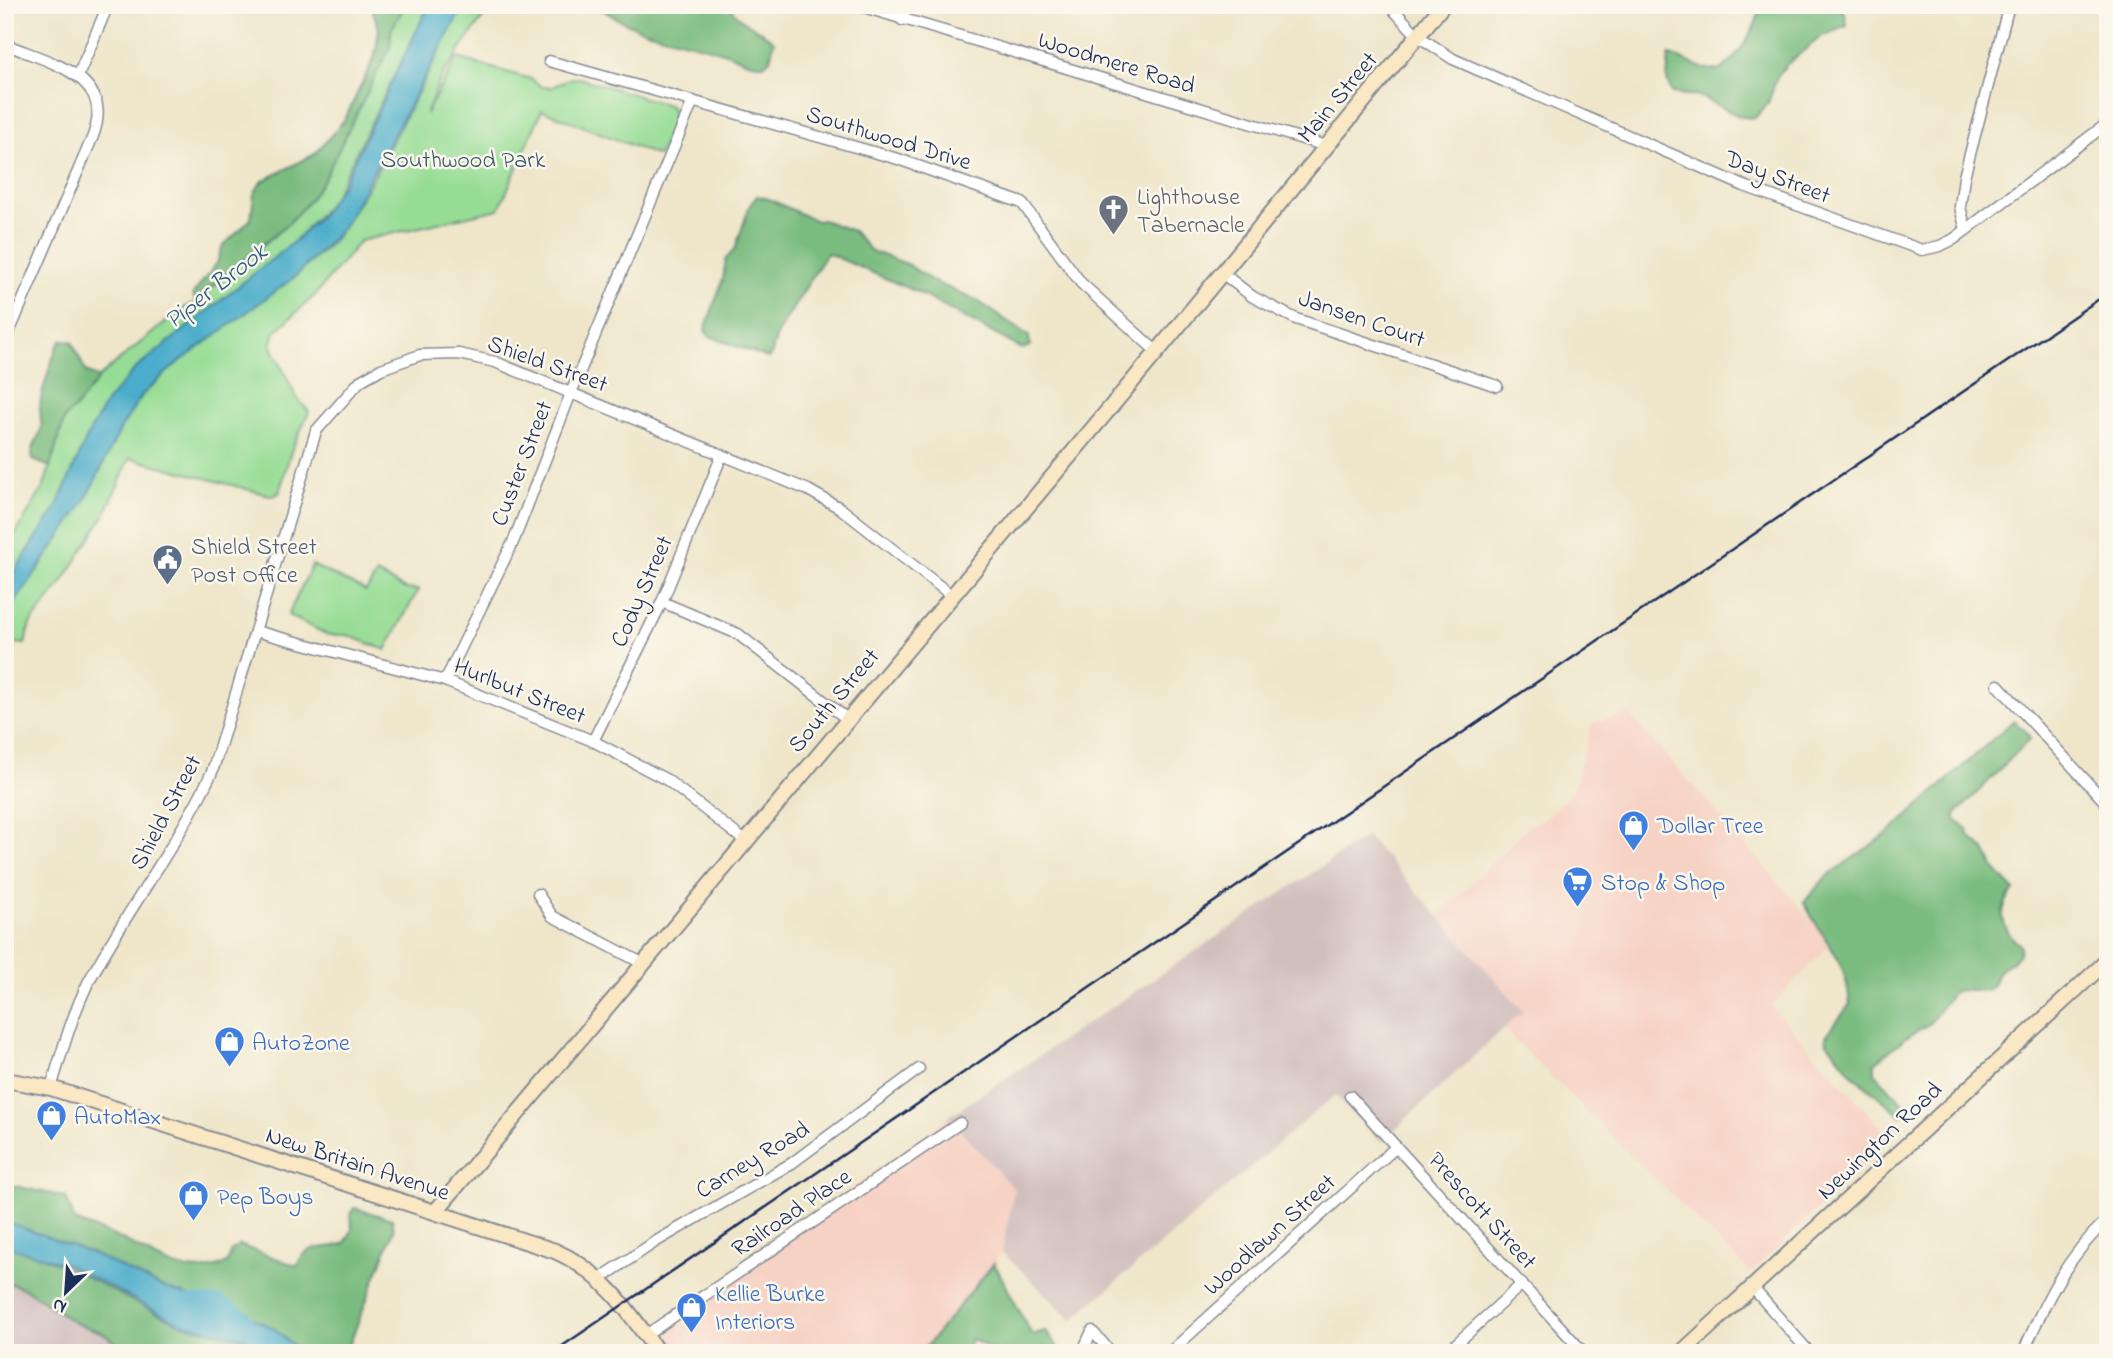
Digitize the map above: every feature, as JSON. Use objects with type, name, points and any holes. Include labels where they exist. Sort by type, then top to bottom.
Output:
[{"type":"street","points":[[78,76],[108,5]]},
{"type":"street","name":"Woodmere Road","points":[[857,5],[1326,146]]},
{"type":"street","points":[[902,20],[907,5]]},
{"type":"street","name":"Day Street","points":[[1389,5],[1418,36],[1452,59],[1744,186],[1906,247],[1922,250],[1940,246],[1966,230],[2108,123]]},
{"type":"street","name":"Main Street","points":[[1267,219],[1443,5]]},
{"type":"street","points":[[1966,230],[1960,207],[1964,177],[2009,5]]},
{"type":"street","points":[[5,44],[78,76],[92,90],[99,107],[99,121],[5,342]]},
{"type":"street","name":"Southwood Drive","points":[[549,61],[898,159],[1022,203],[1081,283],[1157,352]]},
{"type":"street","name":"Custer Street","points":[[445,681],[514,540],[571,393],[693,101]]},
{"type":"street","name":"South Street","points":[[435,1212],[1267,219]]},
{"type":"street","name":"Jansen Court","points":[[1222,273],[1253,297],[1296,319],[1497,386]]},
{"type":"street","name":"Shield Street","points":[[51,1088],[74,1015],[89,982],[189,821],[212,772],[316,431],[337,403],[360,381],[381,369],[421,355],[459,354],[495,362],[808,490],[840,508],[951,595]]},
{"type":"street","name":"Cody Street","points":[[593,741],[662,602],[722,454]]},
{"type":"street","points":[[662,602],[738,634],[847,719]]},
{"type":"street","name":"Hurlbut Street","points":[[255,631],[445,681],[593,741],[667,780],[745,841]]},
{"type":"street","points":[[1998,685],[2108,804]]},
{"type":"street","points":[[538,894],[552,916],[642,963]]},
{"type":"street","name":"Newington Road","points":[[1681,1353],[2108,960]]},
{"type":"street","name":"Carney Road","points":[[601,1278],[650,1245],[792,1163],[919,1069]]},
{"type":"street","name":"New Britain Avenue","points":[[5,1080],[51,1088],[555,1251],[579,1262],[601,1278],[658,1353]]},
{"type":"street","name":"Prescott Street","points":[[1350,1096],[1584,1353]]},
{"type":"street","name":"Railroad Place","points":[[646,1335],[960,1123]]},
{"type":"street","name":"Woodlawn Street","points":[[1169,1353],[1396,1147]]},
{"type":"street","points":[[2023,1353],[2050,1292],[2071,1257],[2108,1219]]},
{"type":"street","points":[[1446,1353],[1522,1284]]},
{"type":"street","points":[[1752,1287],[1810,1353]]},
{"type":"street","points":[[1082,1353],[1092,1331],[1112,1353]]},
{"type":"shaded area","points":[[1629,714],[1832,943],[1771,1006],[1891,1138],[1751,1273],[1503,1029],[1522,1011],[1438,916],[1529,826],[1542,820],[1573,791],[1592,723]]},
{"type":"shaded area","points":[[1367,836],[1523,1011],[1381,1142],[1335,1095],[1072,1320],[1002,1252],[1014,1189],[948,1117]]},
{"type":"shaded area","points":[[948,1117],[1014,1189],[1002,1252],[921,1353],[675,1353],[660,1333]]},
{"type":"shaded area","points":[[5,1281],[27,1290],[69,1320],[101,1332],[131,1353],[5,1353]]},
{"type":"green space","points":[[371,5],[403,5],[403,9],[391,30],[390,47],[324,179],[290,222],[195,300],[193,294],[217,263],[222,247],[251,219],[254,194],[261,182],[315,154],[345,119],[375,56],[379,29]]},
{"type":"green space","points":[[403,5],[429,5],[333,199],[296,240],[134,370],[89,433],[56,508],[5,586],[5,552],[44,486],[65,417],[75,408],[93,382],[179,311],[198,300],[290,222],[390,47],[391,30]]},
{"type":"green space","name":"Southwood Park","points":[[464,5],[492,5],[441,77],[426,114],[457,58],[531,79],[542,87],[552,87],[572,78],[580,78],[671,106],[674,121],[658,156],[542,110],[499,209],[360,241],[315,295],[275,332],[271,345],[296,397],[309,412],[291,451],[279,493],[273,496],[130,458],[104,516],[58,589],[30,624],[25,644],[15,643],[5,654],[5,617],[85,501],[121,428],[143,394],[174,366],[296,276],[335,239],[371,182]]},
{"type":"green space","points":[[596,5],[730,5],[744,21],[774,41],[770,60],[764,64],[753,63],[641,29],[610,15]]},
{"type":"green space","points":[[1760,5],[1837,5],[1845,13],[1847,26],[1822,36],[1786,65],[1777,77],[1768,103],[1755,118],[1741,117],[1701,97],[1672,93],[1667,80],[1669,55],[1707,69],[1721,70],[1746,41],[1756,23]]},
{"type":"green space","points":[[757,196],[816,221],[823,220],[853,231],[871,251],[907,264],[934,282],[976,300],[1029,336],[1030,346],[1022,349],[917,292],[827,253],[777,334],[768,358],[709,336],[705,330],[723,279],[726,259],[735,249],[750,205]]},
{"type":"green space","points":[[62,340],[72,342],[86,372],[99,378],[65,417],[50,467],[33,460],[32,452],[41,429],[40,406],[46,382]]},
{"type":"green space","points":[[312,565],[366,591],[377,574],[405,589],[418,590],[386,650],[347,635],[328,635],[288,615]]},
{"type":"green space","points":[[2013,721],[2028,733],[2030,739],[1957,813],[1955,820],[1968,829],[1969,836],[1984,849],[1996,871],[2014,890],[2005,904],[2003,919],[2008,932],[2020,945],[2020,950],[2017,957],[2001,969],[1989,989],[1953,992],[1929,1024],[1905,1038],[1875,1063],[1875,1073],[1909,1110],[1902,1116],[1853,1075],[1827,1042],[1826,1036],[1850,1004],[1839,960],[1804,902],[1826,877],[1891,831]]},
{"type":"green space","points":[[5,1184],[66,1197],[75,1221],[121,1239],[166,1263],[190,1270],[216,1267],[227,1262],[231,1251],[240,1245],[297,1266],[301,1258],[311,1250],[345,1243],[352,1230],[351,1213],[354,1208],[392,1219],[394,1230],[346,1353],[301,1353],[276,1330],[259,1321],[157,1285],[93,1254],[5,1221]]},
{"type":"green space","points":[[5,1246],[50,1260],[177,1322],[238,1337],[273,1353],[131,1353],[101,1332],[75,1323],[27,1290],[5,1281]]},
{"type":"green space","points":[[994,1263],[1032,1335],[1045,1331],[1062,1353],[1000,1353],[971,1339],[966,1353],[921,1353]]},
{"type":"water","points":[[429,5],[464,5],[343,228],[296,276],[174,366],[143,394],[121,428],[85,501],[5,617],[5,586],[56,508],[89,433],[107,401],[134,370],[296,240],[321,215],[344,182]]},
{"type":"water","points":[[5,1221],[93,1254],[157,1285],[259,1321],[276,1330],[301,1353],[273,1353],[246,1338],[179,1323],[66,1264],[5,1246]]},
{"type":"waterway","points":[[188,1304],[220,1305],[244,1319]]},
{"type":"railway","points":[[552,1353],[2108,293]]},
{"type":"place","name":"Lighthouse Tabernacle","points":[[1114,237]]},
{"type":"place","name":"Shield Street Post Office","points":[[168,587]]},
{"type":"place","name":"Dollar Tree","points":[[1634,852]]},
{"type":"place","name":"Stop & Shop","points":[[1578,909]]},
{"type":"place","name":"AutoZone","points":[[229,1069]]},
{"type":"place","name":"AutoMax","points":[[51,1143]]},
{"type":"place","name":"Pep Boys","points":[[194,1223]]},
{"type":"place","name":"Kellie Burke Interiors","points":[[692,1334]]},
{"type":"water label","name":"Piper Brook","points":[[215,285]]}]
